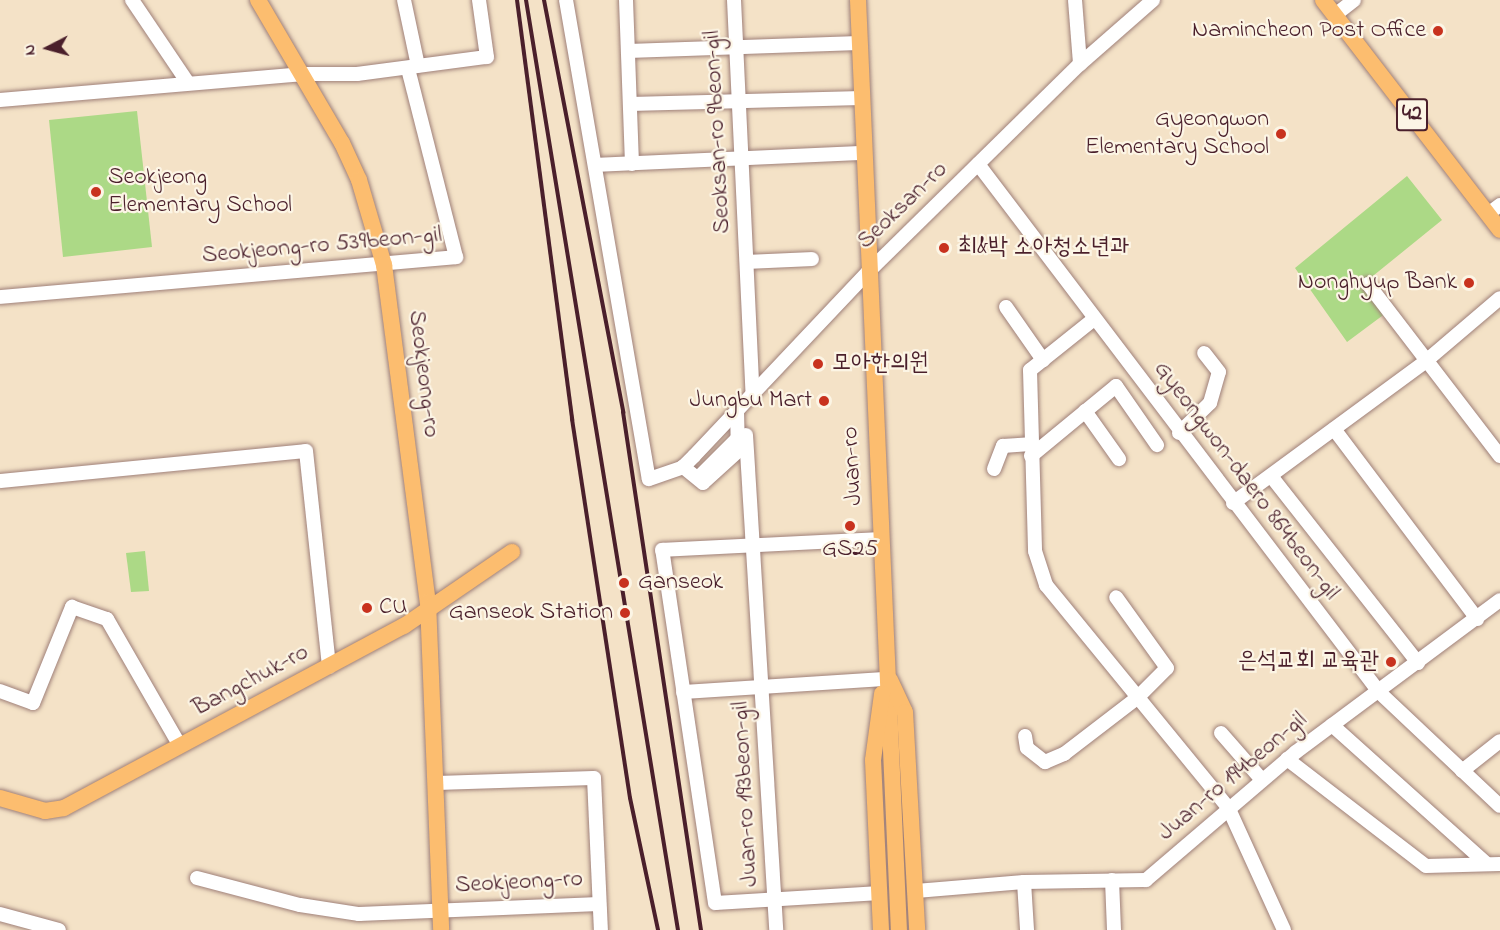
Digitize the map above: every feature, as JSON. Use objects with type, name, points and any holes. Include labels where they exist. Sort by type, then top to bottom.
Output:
[{"type":"main road","name":"Seokjeong-ro","points":[[258,0],[304,74],[359,180],[384,265],[429,610],[441,930]]},
{"type":"main road","name":"Juan-ro","points":[[858,0],[898,930]]},
{"type":"main road","name":"42","points":[[1323,0],[1494,210],[1500,230]]},
{"type":"main road","name":"Bangchuk-ro","points":[[0,798],[45,810],[64,808],[329,667],[429,610],[512,552]]},
{"type":"main road","points":[[886,676],[905,712],[917,930]]},
{"type":"main road","points":[[881,930],[873,760],[886,676]]},
{"type":"street","points":[[132,0],[188,83]]},
{"type":"street","points":[[404,0],[413,67]]},
{"type":"street","points":[[0,100],[304,74],[357,74],[487,57],[479,0]]},
{"type":"street","points":[[566,0],[650,479],[684,467],[703,483],[723,467],[738,451],[744,403]]},
{"type":"street","points":[[626,0],[632,164]]},
{"type":"street","name":"Seoksan-ro 9beon-gil","points":[[734,0],[747,262],[744,403]]},
{"type":"street","points":[[1075,0],[1080,64]]},
{"type":"street","name":"Seoksan-ro","points":[[684,467],[868,272],[1080,64],[1153,0]]},
{"type":"street","points":[[1335,15],[1354,0]]},
{"type":"street","points":[[628,51],[860,43]]},
{"type":"street","name":"Seokjeong-ro 539beon-gil","points":[[0,297],[456,257],[413,67]]},
{"type":"street","points":[[630,104],[862,98]]},
{"type":"street","points":[[595,165],[864,153]]},
{"type":"street","name":"Gyeongwon-daero 864beon-gil","points":[[978,164],[1179,433],[1378,692],[1500,806]]},
{"type":"street","name":"Seoksan-ro 9beon-gil","points":[[747,262],[812,259]]},
{"type":"street","points":[[1368,284],[1500,456]]},
{"type":"street","points":[[1233,503],[1426,361],[1500,298]]},
{"type":"street","points":[[1006,307],[1043,360]]},
{"type":"street","points":[[1094,320],[1030,370],[1035,551],[1046,585],[1092,635],[1137,698],[1228,807],[1284,930]]},
{"type":"street","points":[[1179,433],[1210,403],[1219,372],[1204,353]]},
{"type":"street","points":[[994,469],[1003,446],[1031,450],[1116,386],[1157,446]]},
{"type":"street","name":"Juan-ro 193beon-gil","points":[[744,403],[763,687],[774,899]]},
{"type":"street","points":[[1085,411],[1119,459]]},
{"type":"street","points":[[1334,429],[1477,619]]},
{"type":"street","points":[[0,481],[306,451],[329,667]]},
{"type":"street","points":[[1271,476],[1418,663]]},
{"type":"street","points":[[880,540],[662,550],[683,692],[886,676]]},
{"type":"street","points":[[1025,736],[1027,748],[1045,762],[1064,754],[1137,698],[1167,668],[1116,597]]},
{"type":"street","name":"Juan-ro 194beon-gil","points":[[916,891],[1024,882],[1146,879],[1287,759],[1500,600]]},
{"type":"street","points":[[0,691],[33,703],[72,607],[107,619],[180,746]]},
{"type":"street","name":"Juan-ro 193beon-gil","points":[[683,692],[715,903],[880,893]]},
{"type":"street","points":[[1332,725],[1493,864]]},
{"type":"street","points":[[1221,733],[1262,780]]},
{"type":"street","points":[[1462,771],[1500,741]]},
{"type":"street","points":[[1287,759],[1426,866],[1493,864]]},
{"type":"street","points":[[436,783],[594,778],[601,930]]},
{"type":"street","points":[[197,878],[300,905],[374,914],[441,911]]},
{"type":"street","points":[[1112,880],[1114,930]]},
{"type":"street","points":[[1024,882],[1027,930]]},
{"type":"street","points":[[774,899],[776,930]]},
{"type":"street","name":"Seokjeong-ro","points":[[441,911],[599,904]]},
{"type":"street","points":[[0,914],[59,930]]},
{"type":"green space","points":[[137,111],[152,247],[63,257],[49,120]]},
{"type":"green space","points":[[1407,176],[1442,220],[1363,284],[1386,313],[1347,342],[1295,268]]},
{"type":"green space","points":[[145,551],[149,591],[131,592],[126,553]]},
{"type":"railway","points":[[517,0],[572,419],[630,798],[658,930]]},
{"type":"railway","points":[[526,0],[678,930]]},
{"type":"railway","points":[[544,0],[623,412],[701,930]]},
{"type":"place","name":"Namincheon Post Office","points":[[1438,31]]},
{"type":"place","name":"Gyeongwon Elementary School","points":[[1281,134]]},
{"type":"place","name":"Seokjeong Elementary School","points":[[96,192]]},
{"type":"place","name":"최&박 소아청소년과","points":[[944,248]]},
{"type":"place","name":"Nonghyup Bank","points":[[1469,283]]},
{"type":"place","name":"모아한의원","points":[[818,364]]},
{"type":"place","name":"Jungbu Mart","points":[[824,401]]},
{"type":"place","name":"GS25","points":[[850,526]]},
{"type":"place","name":"Ganseok","points":[[624,583]]},
{"type":"place","name":"CU","points":[[367,608]]},
{"type":"place","name":"Ganseok Station","points":[[625,613]]},
{"type":"place","name":"은석교회 교육관","points":[[1391,662]]}]
